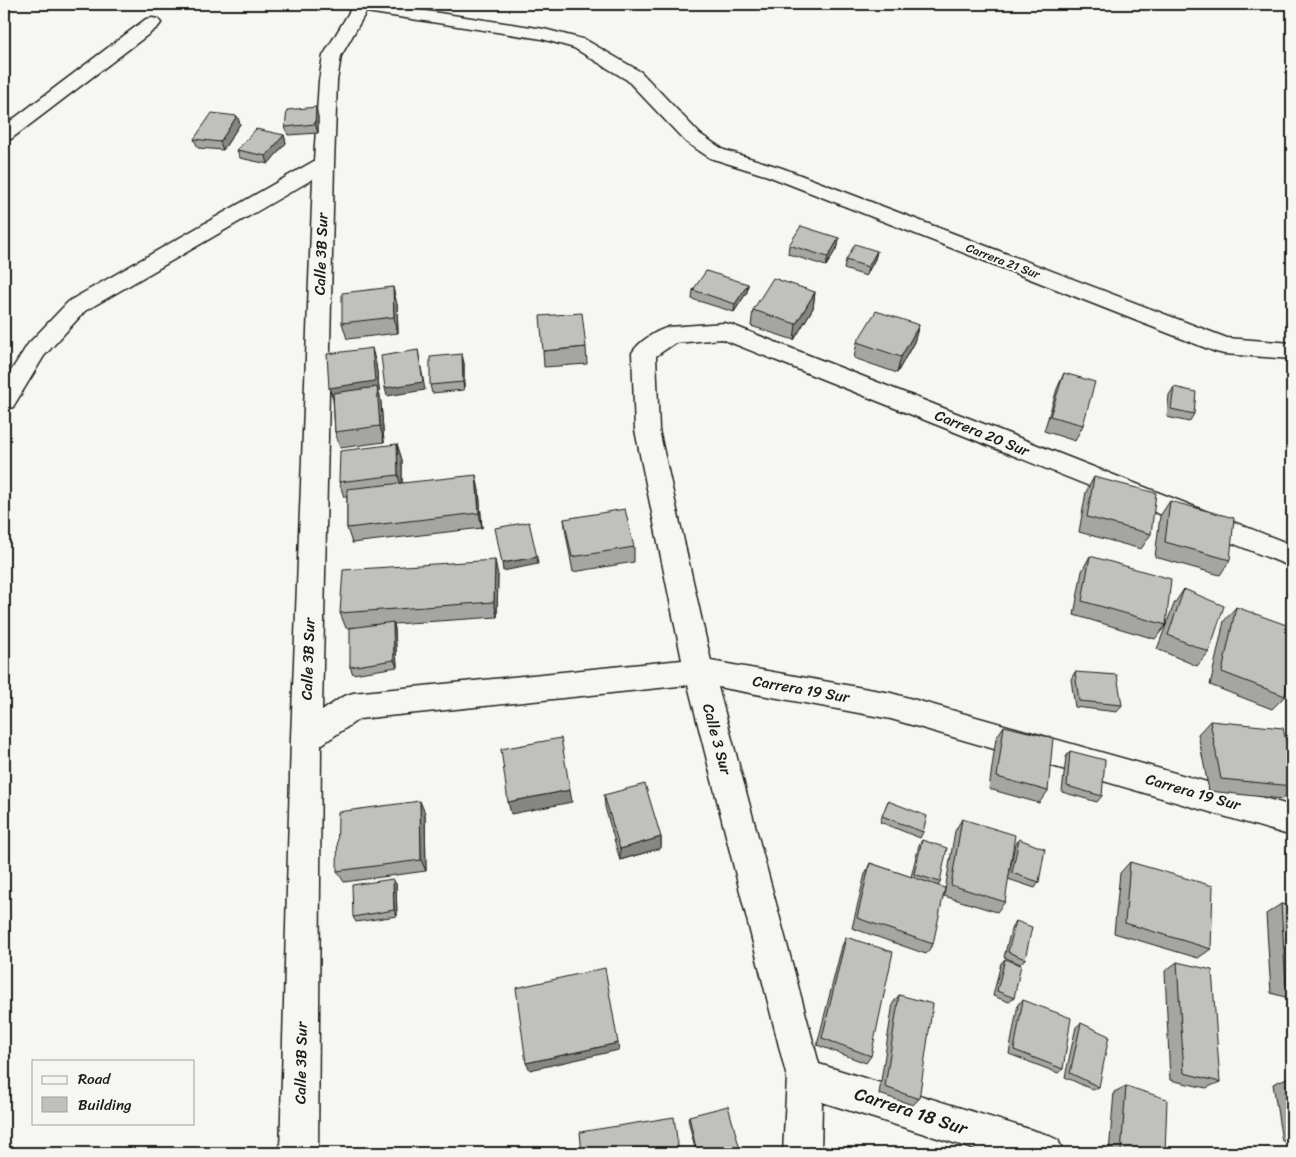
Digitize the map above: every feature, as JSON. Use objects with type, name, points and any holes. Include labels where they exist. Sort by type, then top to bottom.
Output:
[{"type":"street","name":"Carrera 21 Sur","points":[[324,164],[328,80],[332,56],[361,6],[544,34],[580,44],[634,76],[683,129],[717,154],[775,172],[1224,346],[1292,351]]},
{"type":"street","points":[[4,135],[152,24]]},
{"type":"street","points":[[4,401],[36,350],[76,306],[324,164]]},
{"type":"street","name":"Calle 3B Sur","points":[[299,1153],[306,738],[324,164]]},
{"type":"street","name":"Carrera 20 Sur","points":[[669,335],[724,331],[1292,556]]},
{"type":"street","name":"Calle 3 Sur","points":[[669,335],[644,353],[647,430],[699,670],[805,1078],[802,1153]]},
{"type":"street","name":"Carrera 19 Sur","points":[[306,738],[353,706],[699,670],[891,706],[1292,821]]},
{"type":"street","name":"Carrera 18 Sur","points":[[805,1078],[1045,1153]]},
{"type":"building","points":[[316,107],[315,124],[285,127],[287,110]]},
{"type":"building","points":[[212,113],[237,116],[220,142],[194,139]]},
{"type":"building","points":[[256,129],[284,135],[266,156],[237,150]]},
{"type":"building","points":[[801,226],[839,238],[828,257],[789,245]]},
{"type":"building","points":[[855,244],[877,251],[868,267],[846,260]]},
{"type":"building","points":[[706,271],[748,284],[735,304],[693,290]]},
{"type":"building","points":[[773,278],[815,292],[796,324],[753,310]]},
{"type":"building","points":[[393,287],[394,317],[342,323],[342,293]]},
{"type":"building","points":[[876,311],[919,325],[901,357],[857,342]]},
{"type":"building","points":[[582,313],[586,347],[543,351],[540,316]]},
{"type":"building","points":[[372,348],[375,381],[329,388],[327,354]]},
{"type":"building","points":[[418,350],[423,382],[385,388],[381,356]]},
{"type":"building","points":[[462,354],[463,382],[430,385],[430,357]]},
{"type":"building","points":[[1064,373],[1095,382],[1083,425],[1050,416]]},
{"type":"building","points":[[377,387],[380,426],[335,432],[333,393]]},
{"type":"building","points":[[1174,387],[1196,392],[1194,414],[1171,409]]},
{"type":"building","points":[[397,444],[398,475],[339,482],[340,451]]},
{"type":"building","points":[[476,475],[479,513],[347,528],[347,489]]},
{"type":"building","points":[[1094,477],[1156,493],[1151,534],[1087,517]]},
{"type":"building","points":[[1170,501],[1234,518],[1230,560],[1165,542]]},
{"type":"building","points":[[625,509],[634,547],[572,557],[564,519]]},
{"type":"building","points":[[529,522],[537,557],[502,563],[495,528]]},
{"type":"building","points":[[1090,556],[1171,579],[1166,625],[1082,601]]},
{"type":"building","points":[[495,560],[494,602],[340,613],[343,570]]},
{"type":"building","points":[[1184,589],[1224,606],[1209,652],[1168,635]]},
{"type":"building","points":[[1236,607],[1292,627],[1292,655],[1285,696],[1222,672]]},
{"type":"building","points":[[393,622],[394,660],[350,667],[350,628]]},
{"type":"building","points":[[1075,672],[1117,675],[1122,705],[1079,701]]},
{"type":"building","points":[[1210,721],[1283,728],[1292,769],[1292,786],[1221,779]]},
{"type":"building","points":[[1004,726],[1053,738],[1048,791],[997,777]]},
{"type":"building","points":[[561,738],[570,790],[508,802],[501,749]]},
{"type":"building","points":[[1070,751],[1105,760],[1102,796],[1067,786]]},
{"type":"building","points":[[645,784],[661,837],[620,849],[604,795]]},
{"type":"building","points":[[420,801],[421,860],[337,871],[338,812]]},
{"type":"building","points":[[888,801],[927,816],[923,832],[882,816]]},
{"type":"building","points":[[962,819],[1015,835],[1005,902],[951,885]]},
{"type":"building","points":[[1019,839],[1045,849],[1039,882],[1012,873]]},
{"type":"building","points":[[922,840],[947,848],[940,882],[914,874]]},
{"type":"building","points":[[1130,862],[1213,886],[1211,949],[1125,923]]},
{"type":"building","points":[[870,863],[945,888],[933,944],[857,918]]},
{"type":"building","points":[[393,879],[394,910],[353,917],[352,885]]},
{"type":"building","points":[[1281,904],[1292,907],[1292,986],[1286,985]]},
{"type":"building","points":[[1016,921],[1032,927],[1025,959],[1008,952]]},
{"type":"building","points":[[846,937],[893,952],[871,1056],[822,1038]]},
{"type":"building","points":[[1005,959],[1021,965],[1014,998],[997,991]]},
{"type":"building","points":[[1177,962],[1212,970],[1220,1082],[1184,1073]]},
{"type":"building","points":[[605,968],[618,1043],[526,1063],[516,988]]},
{"type":"building","points":[[899,995],[933,1004],[919,1099],[885,1087]]},
{"type":"building","points":[[1023,1000],[1071,1018],[1063,1069],[1014,1050]]},
{"type":"building","points":[[1081,1023],[1109,1036],[1099,1087],[1070,1073]]},
{"type":"building","points":[[1289,1077],[1292,1078],[1292,1098]]},
{"type":"building","points":[[1126,1086],[1167,1099],[1165,1153],[1121,1153]]},
{"type":"building","points":[[728,1106],[741,1153],[697,1153],[689,1116]]},
{"type":"building","points":[[674,1117],[679,1153],[582,1153],[580,1132]]}]
